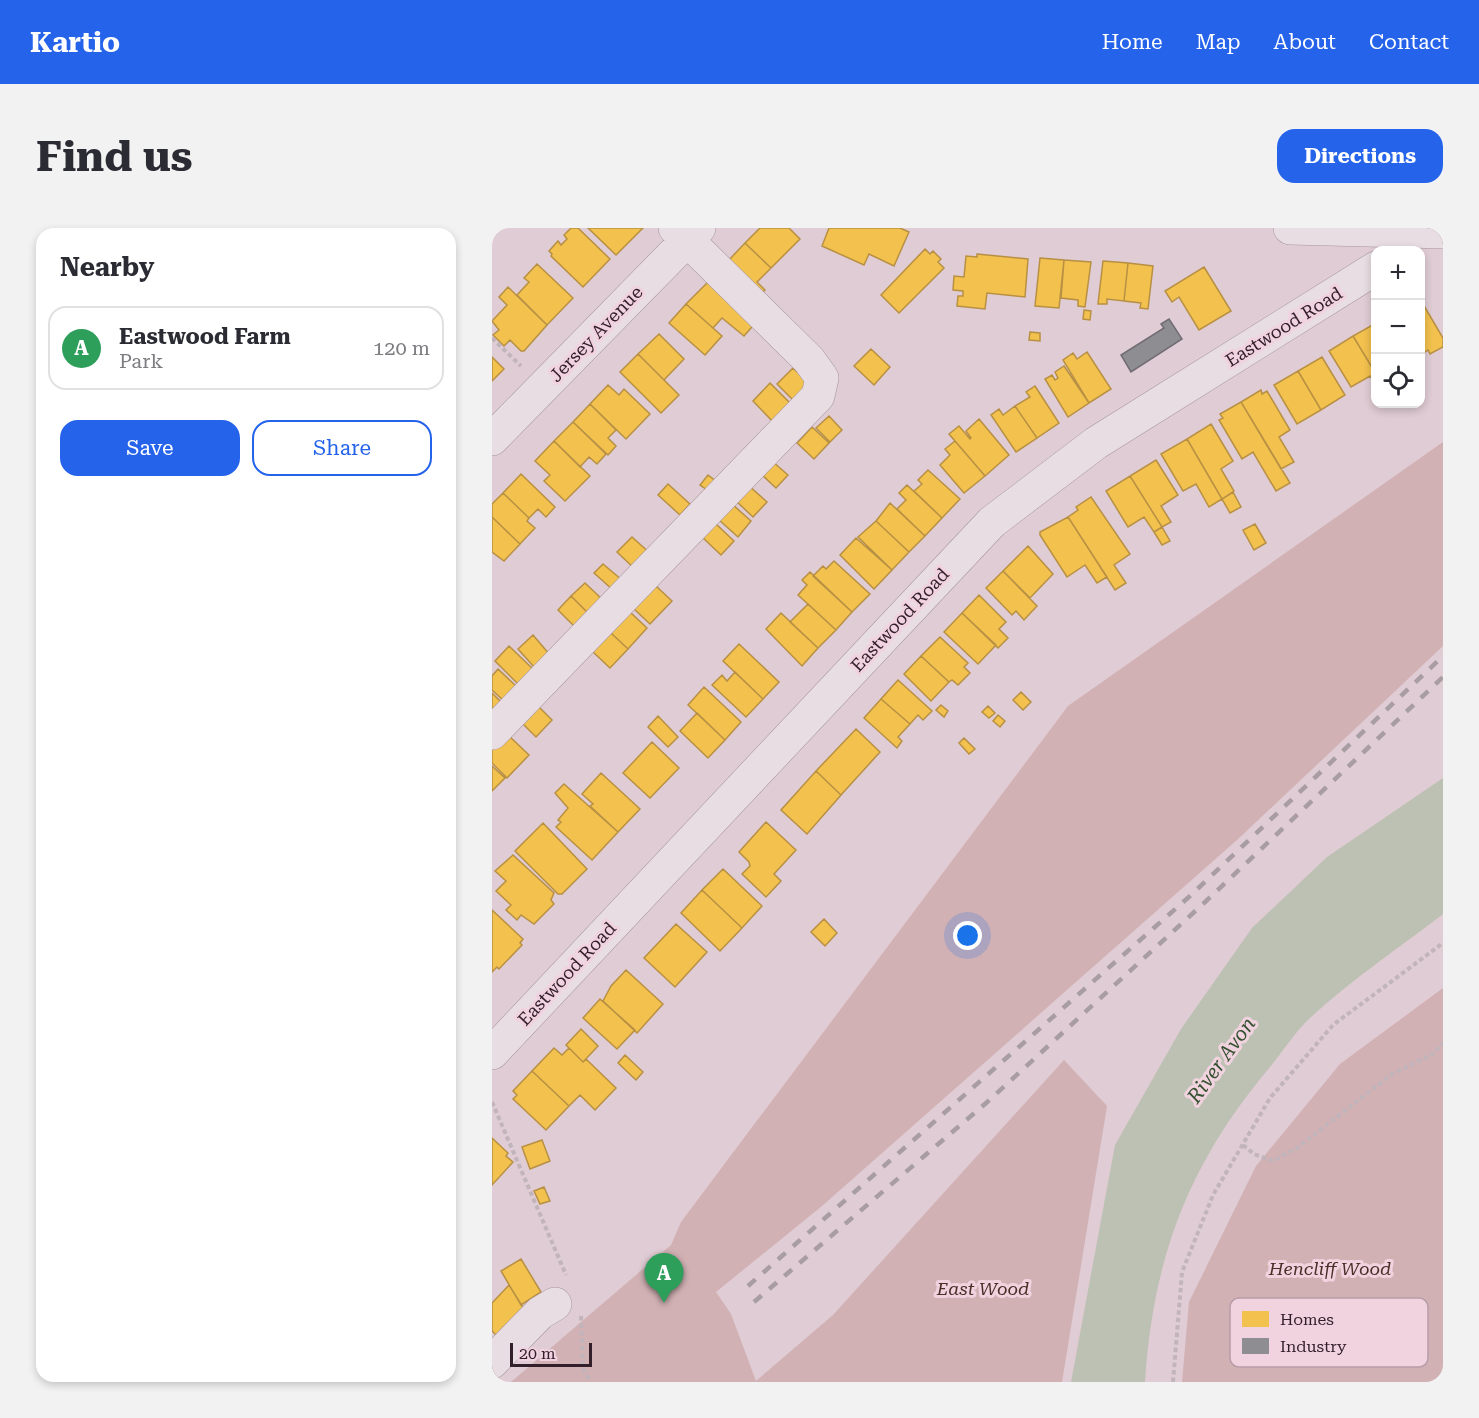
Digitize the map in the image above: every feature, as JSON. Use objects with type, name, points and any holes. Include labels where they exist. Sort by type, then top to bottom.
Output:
[{"type":"street","points":[[1290,228],[1379,237],[1443,232]]},
{"type":"street","points":[[492,733],[819,396],[822,378],[809,360],[687,232]]},
{"type":"street","name":"Jersey Avenue","points":[[492,439],[687,232]]},
{"type":"street","name":"Eastwood Road","points":[[492,1053],[992,522],[1096,443],[1371,271]]},
{"type":"street","points":[[492,1362],[540,1312],[567,1298]]},
{"type":"path","points":[[492,338],[542,388]]},
{"type":"path","points":[[1173,1382],[1182,1272],[1210,1204],[1270,1098],[1333,1025],[1443,943]]},
{"type":"path","points":[[1243,1145],[1254,1154],[1273,1161],[1297,1148],[1392,1074],[1424,1060],[1443,1043]]},
{"type":"path","points":[[492,1102],[567,1298],[583,1321],[583,1369],[591,1382]]},
{"type":"green space","name":"East Wood","points":[[1443,442],[1443,646],[1237,840],[822,1206],[716,1292],[731,1314],[756,1381],[833,1315],[1064,1060],[1107,1106],[1062,1382],[511,1382],[671,1245],[681,1222],[1068,706]]},
{"type":"green space","name":"Hencliff Wood","points":[[1443,988],[1443,1382],[1182,1382],[1189,1302],[1256,1166],[1340,1064]]},
{"type":"water","name":"River Avon","points":[[1443,778],[1443,914],[1358,977],[1305,1023],[1242,1103],[1217,1139],[1180,1214],[1167,1253],[1149,1337],[1145,1382],[1071,1382],[1115,1145],[1181,1029],[1252,928],[1327,857]]},
{"type":"building: Homes","points":[[571,228],[578,228],[610,259],[583,287],[551,256],[549,251],[558,241],[561,245],[567,239],[564,235]]},
{"type":"building: Homes","points":[[588,228],[643,228],[616,255]]},
{"type":"building: Homes","points":[[760,228],[789,228],[800,239],[771,268],[745,243]]},
{"type":"building: Homes","points":[[829,228],[900,228],[909,232],[894,266],[869,254],[864,265],[822,246]]},
{"type":"building: Homes","points":[[745,243],[771,268],[757,282],[765,290],[761,294],[727,262]]},
{"type":"building: Homes","points":[[925,249],[930,254],[933,251],[941,259],[938,262],[944,268],[899,313],[881,295]]},
{"type":"building: Homes","points":[[977,254],[1028,259],[1025,297],[987,293],[985,309],[957,306],[958,296],[963,296],[963,291],[953,290],[954,276],[964,277],[966,256],[977,257]]},
{"type":"building: Homes","points":[[1040,258],[1064,260],[1059,308],[1035,306]]},
{"type":"building: Homes","points":[[1064,260],[1091,262],[1085,307],[1078,306],[1078,300],[1061,298]]},
{"type":"building: Homes","points":[[1103,261],[1128,263],[1124,301],[1107,299],[1107,304],[1098,304]]},
{"type":"building: Homes","points":[[1128,263],[1153,266],[1148,309],[1140,308],[1141,303],[1124,301]]},
{"type":"building: Homes","points":[[537,264],[573,298],[547,325],[517,295],[529,282],[524,278]]},
{"type":"building: Homes","points":[[1204,267],[1231,311],[1199,330],[1179,297],[1172,302],[1165,291]]},
{"type":"building: Homes","points":[[714,276],[758,320],[744,336],[722,318],[713,328],[686,304]]},
{"type":"building: Homes","points":[[508,287],[547,325],[524,351],[521,351],[510,340],[504,346],[493,335],[499,330],[492,321],[507,305],[499,297]]},
{"type":"building: Homes","points":[[686,304],[722,336],[705,355],[669,323]]},
{"type":"building: Homes","points":[[1425,307],[1443,338],[1443,347],[1430,354],[1428,350],[1425,352]]},
{"type":"building: Homes","points":[[1084,310],[1091,311],[1090,320],[1083,319]]},
{"type":"building: Homes","points":[[1371,326],[1371,366],[1353,336]]},
{"type":"building: Homes","points":[[1030,332],[1040,333],[1040,341],[1029,340]]},
{"type":"building: Homes","points":[[659,334],[684,359],[664,380],[638,354]]},
{"type":"building: Homes","points":[[1353,336],[1371,366],[1371,378],[1351,387],[1329,351]]},
{"type":"building: Homes","points":[[871,349],[890,367],[874,385],[854,366]]},
{"type":"building: Homes","points":[[1087,352],[1111,389],[1089,403],[1063,360],[1073,353],[1077,359]]},
{"type":"building: Homes","points":[[638,354],[679,395],[661,413],[620,372]]},
{"type":"building: Homes","points":[[492,357],[504,369],[492,381]]},
{"type":"building: Homes","points":[[1322,357],[1345,395],[1321,410],[1298,371]]},
{"type":"building: Homes","points":[[1064,366],[1089,403],[1068,417],[1045,379],[1052,375],[1055,380],[1058,378],[1055,372]]},
{"type":"building: Homes","points":[[793,368],[811,385],[795,402],[777,384]]},
{"type":"building: Homes","points":[[1298,371],[1321,410],[1297,424],[1274,385]]},
{"type":"building: Homes","points":[[770,383],[793,406],[775,424],[753,401]]},
{"type":"building: Homes","points":[[608,385],[619,395],[624,389],[650,414],[626,439],[590,404]]},
{"type":"building: Homes","points":[[1035,386],[1059,423],[1037,438],[1015,406],[1030,397],[1026,392]]},
{"type":"building: Homes","points":[[1261,390],[1262,394],[1267,391],[1290,430],[1279,437],[1294,462],[1281,469],[1241,402]]},
{"type":"building: Homes","points":[[1241,402],[1290,483],[1276,491],[1253,452],[1242,459],[1219,420],[1223,418],[1220,414]]},
{"type":"building: Homes","points":[[590,404],[616,430],[608,438],[616,446],[608,455],[573,422]]},
{"type":"building: Homes","points":[[1015,406],[1037,438],[1016,452],[991,415],[999,409],[1003,415]]},
{"type":"building: Homes","points":[[829,416],[842,430],[830,442],[816,428]]},
{"type":"building: Homes","points":[[979,419],[1009,455],[985,476],[949,434],[959,426],[970,439],[966,431]]},
{"type":"building: Homes","points":[[573,422],[606,454],[597,464],[589,457],[580,467],[554,441]]},
{"type":"building: Homes","points":[[1211,424],[1233,461],[1221,469],[1234,491],[1222,499],[1187,439]]},
{"type":"building: Homes","points":[[812,427],[829,443],[814,459],[797,443]]},
{"type":"building: Homes","points":[[1187,439],[1222,499],[1209,507],[1196,484],[1183,491],[1161,454]]},
{"type":"building: Homes","points":[[554,441],[590,476],[565,501],[544,481],[550,475],[535,461]]},
{"type":"building: Homes","points":[[955,441],[985,476],[964,493],[940,465],[950,455],[945,449]]},
{"type":"building: Homes","points":[[1156,460],[1178,495],[1161,506],[1171,522],[1162,527],[1130,476]]},
{"type":"building: Homes","points":[[772,461],[788,475],[776,488],[760,473]]},
{"type":"building: Homes","points":[[928,470],[960,499],[942,518],[914,491],[922,484],[918,480]]},
{"type":"building: Homes","points":[[521,474],[555,507],[546,517],[538,509],[529,518],[503,493]]},
{"type":"building: Homes","points":[[708,475],[717,482],[710,492],[700,485]]},
{"type":"building: Homes","points":[[1130,476],[1162,527],[1154,532],[1144,517],[1128,527],[1106,491]]},
{"type":"building: Homes","points":[[668,484],[690,504],[680,515],[658,495]]},
{"type":"building: Homes","points":[[748,485],[767,502],[753,517],[735,500]]},
{"type":"building: Homes","points":[[907,485],[942,518],[925,536],[897,509],[906,500],[899,493]]},
{"type":"building: Homes","points":[[1233,492],[1241,507],[1230,513],[1222,499]]},
{"type":"building: Homes","points":[[503,493],[529,518],[527,521],[535,528],[520,544],[492,517],[492,504]]},
{"type":"building: Homes","points":[[1091,497],[1130,554],[1114,565],[1126,583],[1115,590],[1068,517],[1078,510],[1076,507]]},
{"type":"building: Homes","points":[[890,503],[925,536],[909,552],[876,521]]},
{"type":"building: Homes","points":[[732,504],[751,521],[738,537],[718,519]]},
{"type":"building: Homes","points":[[492,517],[520,544],[504,561],[492,552]]},
{"type":"building: Homes","points":[[1068,517],[1107,577],[1097,583],[1085,565],[1067,577],[1040,535],[1040,532]]},
{"type":"building: Homes","points":[[876,521],[909,552],[892,570],[858,537]]},
{"type":"building: Homes","points":[[715,523],[734,541],[721,555],[702,537]]},
{"type":"building: Homes","points":[[1255,524],[1266,543],[1254,550],[1243,530]]},
{"type":"building: Homes","points":[[1162,527],[1170,541],[1162,545],[1154,532]]},
{"type":"building: Homes","points":[[632,537],[652,555],[637,571],[617,552]]},
{"type":"building: Homes","points":[[856,538],[892,570],[874,589],[840,555]]},
{"type":"building: Homes","points":[[1028,546],[1053,574],[1030,598],[1003,571]]},
{"type":"building: Homes","points":[[834,561],[870,594],[852,612],[813,576],[823,566],[826,569]]},
{"type":"building: Homes","points":[[603,564],[622,580],[613,590],[594,573]]},
{"type":"building: Homes","points":[[1003,571],[1037,606],[1024,620],[1016,611],[1012,615],[986,588]]},
{"type":"building: Homes","points":[[810,572],[852,612],[836,630],[798,595],[807,585],[802,580]]},
{"type":"building: Homes","points":[[585,583],[604,601],[590,615],[571,596]]},
{"type":"building: Homes","points":[[656,586],[672,601],[650,624],[634,609]]},
{"type":"building: Homes","points":[[979,595],[1006,622],[999,629],[1008,638],[998,648],[962,613]]},
{"type":"building: Homes","points":[[571,596],[590,615],[576,628],[558,610]]},
{"type":"building: Homes","points":[[808,604],[836,630],[818,648],[790,622]]},
{"type":"building: Homes","points":[[630,612],[647,628],[628,649],[611,633]]},
{"type":"building: Homes","points":[[781,613],[818,648],[802,666],[766,629]]},
{"type":"building: Homes","points":[[962,613],[996,645],[978,664],[944,632]]},
{"type":"building: Homes","points":[[611,633],[628,649],[610,668],[593,652]]},
{"type":"building: Homes","points":[[533,635],[550,655],[535,668],[518,649]]},
{"type":"building: Homes","points":[[940,637],[968,663],[964,667],[970,673],[958,685],[952,680],[949,682],[921,656]]},
{"type":"building: Homes","points":[[739,644],[779,682],[763,699],[723,661]]},
{"type":"building: Homes","points":[[509,646],[535,671],[520,686],[495,661]]},
{"type":"building: Homes","points":[[921,656],[949,682],[931,701],[904,674]]},
{"type":"building: Homes","points":[[498,669],[517,687],[504,701],[492,690],[492,676]]},
{"type":"building: Homes","points":[[735,672],[763,699],[746,717],[712,685],[722,675],[727,681]]},
{"type":"building: Homes","points":[[898,680],[932,711],[923,720],[918,715],[910,724],[881,699]]},
{"type":"building: Homes","points":[[704,687],[741,722],[725,740],[688,705]]},
{"type":"building: Homes","points":[[1021,692],[1031,702],[1023,710],[1013,700]]},
{"type":"building: Homes","points":[[492,693],[502,703],[492,713]]},
{"type":"building: Homes","points":[[881,699],[910,724],[898,737],[902,741],[897,748],[864,718]]},
{"type":"building: Homes","points":[[536,704],[552,720],[536,737],[520,721]]},
{"type":"building: Homes","points":[[941,705],[948,711],[944,717],[936,710]]},
{"type":"building: Homes","points":[[988,706],[995,713],[989,718],[982,712]]},
{"type":"building: Homes","points":[[697,713],[725,740],[708,758],[680,731]]},
{"type":"building: Homes","points":[[998,715],[1005,721],[1000,727],[993,721]]},
{"type":"building: Homes","points":[[658,716],[678,737],[668,747],[648,727]]},
{"type":"building: Homes","points":[[856,729],[880,752],[841,795],[816,771]]},
{"type":"building: Homes","points":[[506,733],[529,755],[507,778],[492,763],[492,747]]},
{"type":"building: Homes","points":[[964,738],[975,749],[969,754],[959,743]]},
{"type":"building: Homes","points":[[652,742],[679,768],[650,798],[623,773]]},
{"type":"building: Homes","points":[[492,766],[505,778],[492,791]]},
{"type":"building: Homes","points":[[816,771],[841,795],[807,834],[781,810]]},
{"type":"building: Homes","points":[[601,773],[640,809],[618,832],[590,806],[593,804],[582,794]]},
{"type":"building: Homes","points":[[564,784],[618,832],[592,860],[556,827],[561,822],[558,820],[568,808],[555,793]]},
{"type":"building: Homes","points":[[766,822],[796,850],[774,874],[781,881],[766,897],[742,874],[750,866],[739,852]]},
{"type":"building: Homes","points":[[543,823],[587,869],[562,894],[558,894],[515,851]]},
{"type":"building: Homes","points":[[513,855],[554,893],[551,900],[554,904],[534,924],[521,915],[517,920],[506,910],[511,905],[496,891],[506,881],[495,871]]},
{"type":"building: Homes","points":[[723,869],[762,906],[742,928],[702,890]]},
{"type":"building: Homes","points":[[702,890],[742,928],[720,951],[681,913]]},
{"type":"building: Homes","points":[[492,910],[523,939],[520,943],[522,945],[499,969],[497,967],[492,972]]},
{"type":"building: Homes","points":[[824,919],[837,933],[825,946],[811,932]]},
{"type":"building: Homes","points":[[676,924],[707,952],[675,987],[644,958]]},
{"type":"building: Homes","points":[[626,970],[663,1004],[637,1033],[603,1001],[611,986]]},
{"type":"building: Homes","points":[[600,999],[635,1030],[617,1049],[583,1018]]},
{"type":"building: Homes","points":[[581,1029],[598,1046],[583,1062],[566,1045]]},
{"type":"building: Homes","points":[[554,1048],[562,1055],[569,1048],[583,1062],[586,1059],[616,1088],[595,1110],[580,1095],[569,1106],[532,1071]]},
{"type":"building: Homes","points":[[625,1055],[643,1072],[636,1080],[618,1063]]},
{"type":"building: Homes","points":[[532,1071],[569,1106],[546,1130],[513,1099],[517,1095],[513,1091]]},
{"type":"building: Homes","points":[[492,1138],[508,1153],[506,1156],[513,1162],[492,1185]]},
{"type":"building: Homes","points":[[542,1140],[550,1161],[530,1169],[522,1147]]},
{"type":"building: Homes","points":[[544,1187],[550,1201],[540,1204],[534,1191]]},
{"type":"building: Homes","points":[[521,1259],[541,1292],[521,1305],[501,1271]]},
{"type":"building: Homes","points":[[509,1285],[524,1309],[498,1337],[492,1331],[492,1303]]},
{"type":"building: Industry","points":[[1169,319],[1182,339],[1131,372],[1121,355],[1164,328],[1161,324]]},
{"type":"railway","points":[[748,1286],[1190,896],[1443,656]]},
{"type":"railway","points":[[754,1302],[985,1104],[1204,903],[1443,677]]},
{"type":"place","name":"Eastwood Farm","points":[[664,1303]]}]
